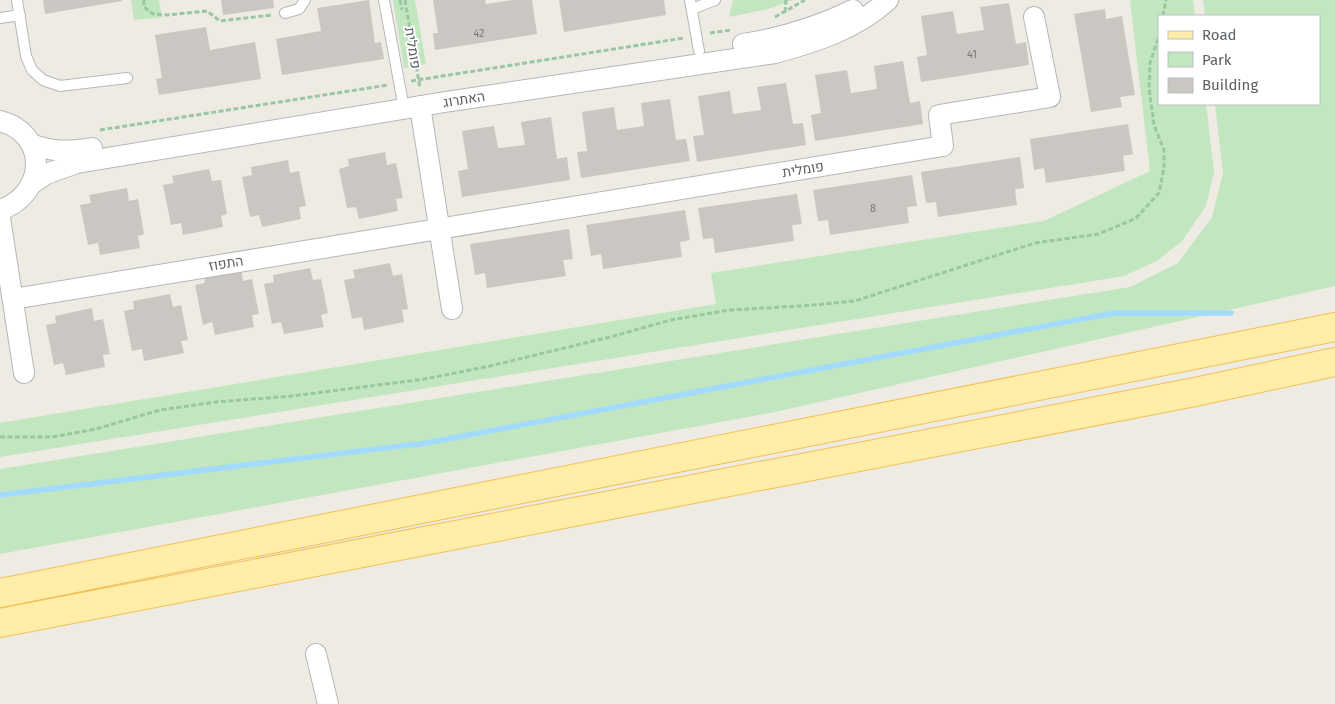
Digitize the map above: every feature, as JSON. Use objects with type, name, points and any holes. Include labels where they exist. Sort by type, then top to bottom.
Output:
[{"type":"main road","points":[[1245,345],[1335,314]]},
{"type":"main road","points":[[0,593],[1335,327]]},
{"type":"main road","points":[[0,623],[1195,392],[1335,362]]},
{"type":"main road","points":[[1195,392],[1335,378]]},
{"type":"street","name":"האתרוג","points":[[31,144],[44,149],[72,151],[698,43],[787,36],[834,19],[867,0]]},
{"type":"street","name":"האתרוג","points":[[33,183],[46,174],[76,163],[412,93],[775,53],[837,33],[859,22],[888,0]]},
{"type":"street","name":"פומלית","points":[[439,228],[943,146],[939,115],[1050,97],[1034,17]]},
{"type":"street","points":[[412,93],[439,228],[452,309]]},
{"type":"street","points":[[0,210],[19,201],[27,192],[33,183],[36,163],[31,144],[24,135],[2,119]]},
{"type":"street","points":[[0,218],[24,373]]},
{"type":"street","name":"התפוז","points":[[13,299],[439,228]]},
{"type":"street","points":[[316,654],[328,704]]},
{"type":"lane","points":[[17,0],[26,56],[32,70],[43,80],[60,86],[127,78]]},
{"type":"lane","points":[[285,13],[298,9],[305,0]]},
{"type":"lane","points":[[384,0],[412,93]]},
{"type":"lane","points":[[698,43],[691,4],[715,0]]},
{"type":"lane","points":[[0,18],[20,15]]},
{"type":"path","points":[[144,0],[144,7],[153,14],[167,15],[208,11],[220,21],[285,13]]},
{"type":"path","name":"פומלית","points":[[406,0],[412,93]]},
{"type":"path","points":[[768,21],[805,0]]},
{"type":"path","points":[[1163,15],[1166,0]]},
{"type":"path","points":[[98,131],[412,93],[698,43],[733,30]]},
{"type":"path","points":[[0,437],[52,437],[96,429],[160,410],[216,402],[311,394],[425,379],[527,357],[671,320],[729,310],[802,306],[856,300],[1035,243],[1099,234],[1136,218],[1159,193],[1164,167],[1164,150],[1154,125],[1149,88],[1150,63],[1158,39]]},
{"type":"green space","points":[[131,0],[159,0],[162,17],[134,20]]},
{"type":"green space","points":[[393,0],[415,0],[426,64],[404,68]]},
{"type":"green space","points":[[733,0],[793,0],[768,9],[729,17]]},
{"type":"green space","points":[[1130,0],[1193,0],[1195,15],[1158,15],[1158,105],[1206,105],[1214,172],[1206,206],[1182,241],[1157,261],[1124,276],[0,457],[0,423],[716,304],[711,273],[1044,221],[1150,171]]},
{"type":"green space","points":[[1203,0],[1335,0],[1335,286],[775,412],[0,554],[0,469],[1130,287],[1178,263],[1212,217],[1223,173],[1215,105],[1320,105],[1320,15],[1205,15]]},
{"type":"building","points":[[43,0],[122,0],[122,1],[45,14]]},
{"type":"building","points":[[221,0],[273,0],[274,8],[223,15]]},
{"type":"building","points":[[369,0],[375,43],[381,42],[384,59],[282,75],[276,39],[321,31],[317,8]]},
{"type":"building","points":[[433,0],[485,0],[486,4],[513,0],[532,0],[537,34],[435,50],[433,33],[438,33]]},
{"type":"building","points":[[559,0],[664,0],[666,15],[564,32]]},
{"type":"building","points":[[1009,3],[1016,44],[1026,42],[1029,65],[921,82],[917,57],[927,55],[921,16],[953,11],[957,34],[984,30],[980,7]]},
{"type":"building","points":[[1105,9],[1106,19],[1122,16],[1135,95],[1120,97],[1122,107],[1091,112],[1074,14]]},
{"type":"building","points":[[206,27],[210,50],[255,42],[261,79],[159,95],[156,79],[162,78],[155,35]]},
{"type":"building","points":[[903,61],[910,103],[920,101],[923,124],[815,141],[811,115],[821,113],[815,75],[847,70],[851,93],[877,89],[874,66]]},
{"type":"building","points":[[786,83],[793,124],[803,123],[806,145],[697,162],[693,136],[704,135],[698,96],[730,91],[733,114],[761,110],[757,87]]},
{"type":"building","points":[[670,99],[676,140],[686,139],[690,161],[581,178],[577,152],[587,151],[582,112],[614,107],[617,130],[644,126],[641,103]]},
{"type":"building","points":[[551,117],[557,159],[567,157],[570,180],[462,197],[458,171],[468,169],[462,131],[494,126],[498,148],[525,145],[521,122]]},
{"type":"building","points":[[1128,124],[1133,154],[1123,156],[1125,171],[1046,183],[1044,168],[1034,170],[1030,139]]},
{"type":"building","points":[[385,152],[387,165],[396,163],[403,198],[396,199],[398,211],[359,219],[356,207],[347,208],[339,169],[349,166],[348,159]]},
{"type":"building","points":[[1020,157],[1024,188],[1015,189],[1017,205],[938,217],[936,202],[926,203],[921,172]]},
{"type":"building","points":[[288,160],[290,173],[299,171],[306,206],[299,207],[301,219],[262,227],[259,215],[250,217],[242,177],[252,175],[251,167]]},
{"type":"building","points":[[209,169],[212,181],[221,180],[227,214],[221,216],[223,227],[183,235],[181,223],[171,225],[163,185],[174,183],[172,176]]},
{"type":"building","points":[[912,175],[917,206],[907,207],[909,223],[830,235],[828,220],[818,221],[813,190]]},
{"type":"building","points":[[127,188],[129,201],[138,199],[144,234],[138,236],[140,248],[100,255],[98,243],[88,245],[80,205],[91,203],[89,195]]},
{"type":"building","points":[[797,194],[802,224],[792,225],[794,241],[715,253],[713,238],[703,239],[698,208]]},
{"type":"building","points":[[685,210],[690,240],[680,242],[682,257],[603,269],[601,254],[591,256],[586,225]]},
{"type":"building","points":[[569,229],[573,259],[563,260],[566,276],[487,288],[485,273],[475,275],[470,244]]},
{"type":"building","points":[[390,263],[393,276],[402,274],[408,309],[402,310],[404,322],[364,330],[362,317],[352,319],[344,280],[355,278],[353,270]]},
{"type":"building","points":[[241,268],[243,281],[252,279],[259,314],[252,315],[254,327],[215,335],[212,322],[203,325],[195,285],[205,283],[204,275]]},
{"type":"building","points":[[310,268],[313,280],[321,279],[328,313],[321,315],[324,327],[284,334],[281,322],[272,324],[264,284],[274,282],[273,275]]},
{"type":"building","points":[[170,294],[173,307],[181,305],[188,340],[181,341],[184,353],[144,361],[142,349],[132,351],[124,311],[134,309],[133,301]]},
{"type":"building","points":[[92,308],[94,321],[103,319],[110,354],[103,355],[105,367],[66,375],[63,363],[54,365],[46,325],[56,323],[55,316]]},
{"type":"waterway","points":[[0,495],[426,443],[1114,313],[1231,313]]}]
